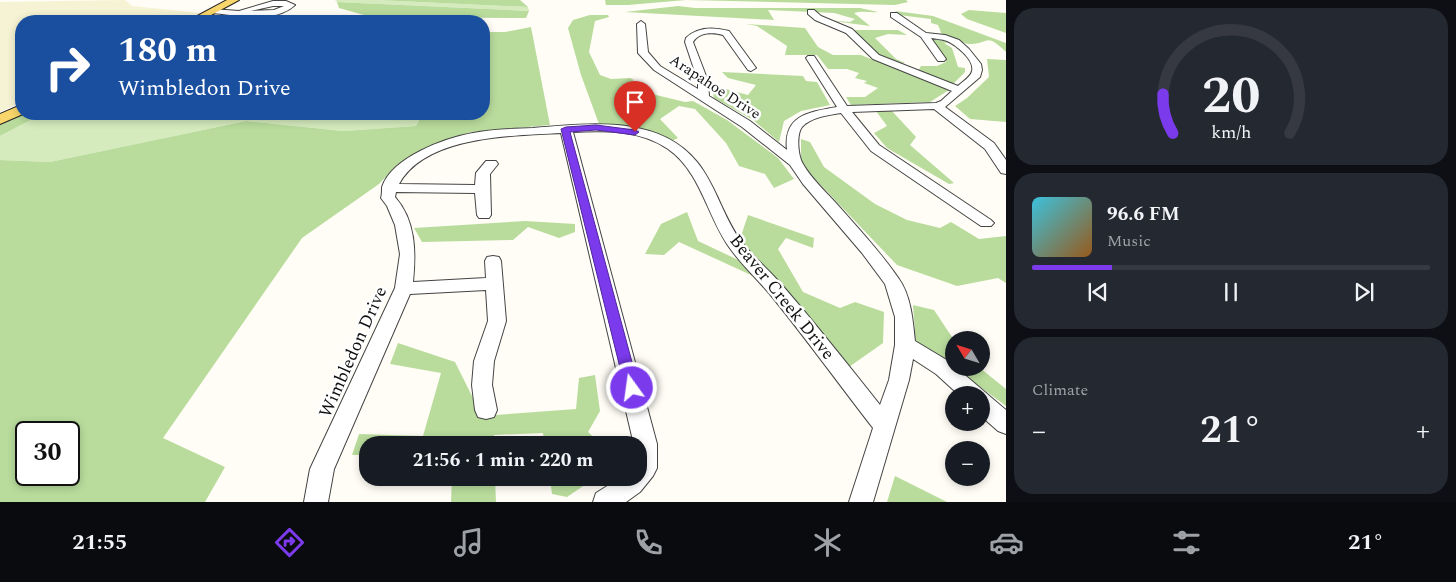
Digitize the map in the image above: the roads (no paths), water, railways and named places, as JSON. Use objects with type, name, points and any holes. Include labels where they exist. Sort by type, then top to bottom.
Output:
[{"type":"main road","points":[[204,15],[234,0]]},
{"type":"main road","points":[[0,120],[15,112]]},
{"type":"street","points":[[212,11],[241,13],[272,14],[287,9],[291,5],[281,1],[265,2],[241,13]]},
{"type":"street","points":[[811,12],[818,18],[849,31],[876,57],[960,90]]},
{"type":"street","points":[[894,15],[922,34],[941,59]]},
{"type":"street","name":"Arapahoe Drive","points":[[640,24],[643,52],[657,68],[746,124],[795,162]]},
{"type":"street","points":[[704,99],[703,81],[689,42],[690,38],[696,33],[706,31],[726,33],[751,68]]},
{"type":"street","points":[[861,502],[899,380],[905,345],[904,317],[893,283],[868,249],[808,181],[795,162],[792,138],[795,128],[803,120],[821,113],[844,109],[937,106],[945,103],[976,75],[978,70],[977,64],[960,43],[942,37],[922,34]]},
{"type":"street","points":[[810,58],[844,109],[875,148],[986,223]]},
{"type":"street","points":[[937,106],[990,146],[1006,170]]},
{"type":"street","points":[[389,188],[406,166],[420,156],[474,136],[566,129],[644,436]]},
{"type":"street","name":"Beaver Creek Drive","points":[[566,129],[621,129],[672,145],[690,161],[735,244],[780,294],[884,426]]},
{"type":"street","points":[[484,215],[483,173],[491,164]]},
{"type":"street","points":[[389,188],[482,189]]},
{"type":"street","name":"Wimbledon Drive","points":[[316,502],[322,469],[404,288],[408,254],[403,225],[394,205],[388,198],[389,188]]},
{"type":"street","points":[[486,410],[482,385],[484,361],[497,321],[493,261]]},
{"type":"street","points":[[404,288],[495,284]]},
{"type":"street","points":[[905,345],[944,368],[964,386]]},
{"type":"street","points":[[990,410],[1006,424]]},
{"type":"street","points":[[605,502],[628,486]]}]
